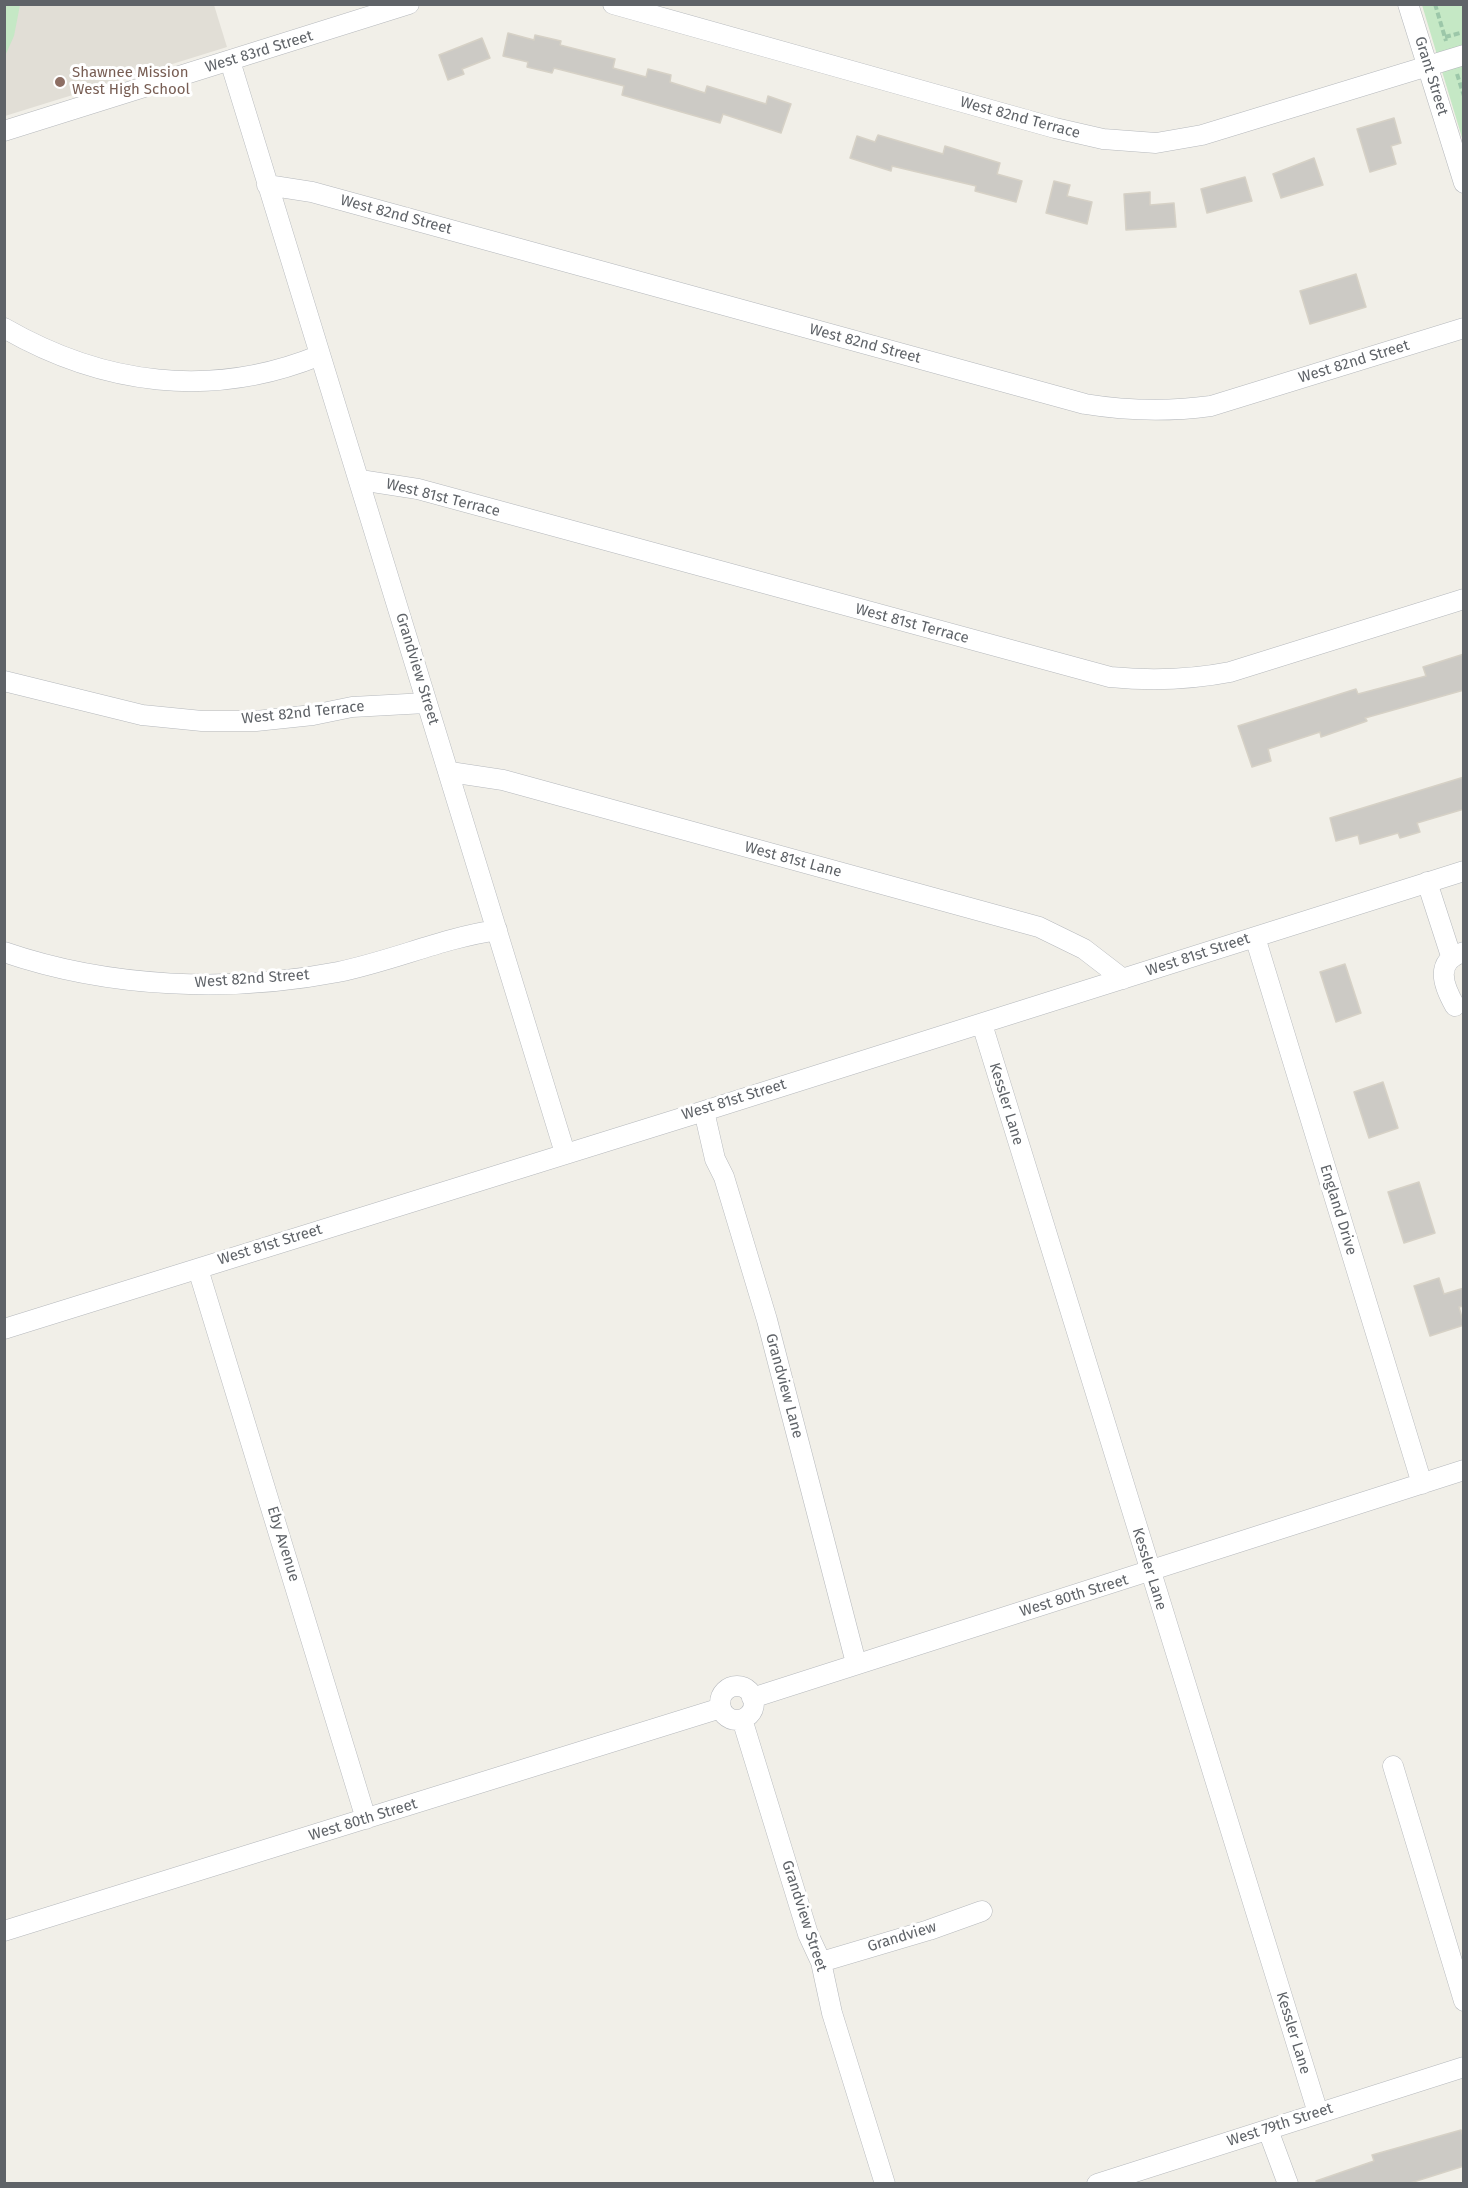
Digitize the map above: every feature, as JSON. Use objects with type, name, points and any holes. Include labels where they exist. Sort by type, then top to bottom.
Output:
[{"type":"street","name":"West 83rd Street","points":[[4,131],[409,4]]},
{"type":"street","name":"West 82nd Terrace","points":[[613,4],[1104,140],[1156,143],[1202,135],[1464,55]]},
{"type":"street","name":"Grant Street","points":[[1408,4],[1464,183]]},
{"type":"street","points":[[230,61],[267,185]]},
{"type":"street","name":"West 82nd Street","points":[[267,185],[312,192],[1084,404],[1127,411],[1170,411],[1211,406],[1464,328]]},
{"type":"street","name":"Grandview Street","points":[[267,185],[318,356],[360,480],[426,703],[450,772],[565,1153]]},
{"type":"street","points":[[4,328],[59,357],[88,367],[136,378],[224,379],[279,369],[318,356]]},
{"type":"street","name":"West 81st Terrace","points":[[360,480],[418,489],[1110,677],[1153,681],[1195,679],[1230,672],[1464,599]]},
{"type":"street","name":"West 82nd Terrace","points":[[4,681],[142,715],[202,721],[256,721],[313,716],[352,707],[426,703]]},
{"type":"street","name":"West 81st Lane","points":[[450,772],[503,780],[1039,927],[1084,949],[1123,979]]},
{"type":"street","name":"West 81st Street","points":[[4,1329],[565,1153],[704,1112],[1464,871]]},
{"type":"street","points":[[1427,882],[1457,954],[1445,964],[1444,975],[1446,991],[1455,1006]]},
{"type":"street","name":"West 82nd Street","points":[[4,952],[76,971],[139,980],[220,984],[280,980],[338,971],[477,933],[497,930]]},
{"type":"street","name":"England Drive","points":[[1255,937],[1422,1484]]},
{"type":"street","name":"Kessler Lane","points":[[982,1024],[1318,2113]]},
{"type":"street","name":"Grandview Lane","points":[[704,1112],[715,1159],[724,1177],[767,1320],[856,1663]]},
{"type":"street","name":"Eby Avenue","points":[[198,1269],[366,1819]]},
{"type":"street","name":"West 80th Street","points":[[752,1698],[856,1663],[1150,1573],[1464,1470]]},
{"type":"street","points":[[729,1688],[745,1688],[752,1698],[751,1711],[742,1719],[727,1716],[721,1708],[721,1695],[729,1688]]},
{"type":"street","name":"West 80th Street","points":[[4,1931],[721,1708]]},
{"type":"street","name":"Grandview Street","points":[[742,1719],[808,1934],[821,1962],[832,2013],[885,2184]]},
{"type":"street","points":[[1393,1766],[1464,2001]]},
{"type":"street","name":"Grandview","points":[[821,1962],[929,1930],[982,1911]]},
{"type":"street","name":"West 79th Street","points":[[1097,2184],[1464,2067]]},
{"type":"street","points":[[1268,2130],[1288,2184]]},
{"type":"path","points":[[1445,37],[1464,32]]},
{"type":"shaded area","name":"Shawnee Mission West High School","points":[[5,5],[214,5],[227,47],[5,116]]},
{"type":"green space","points":[[5,4],[20,5],[14,36],[5,56]]},
{"type":"green space","points":[[1422,5],[1463,5],[1463,141]]},
{"type":"building","points":[[508,33],[534,40],[535,35],[561,41],[560,45],[615,59],[613,68],[646,77],[648,69],[671,75],[670,82],[705,93],[707,86],[766,104],[768,96],[791,104],[781,133],[723,114],[720,123],[622,95],[624,86],[554,68],[552,73],[527,67],[528,62],[503,56]]},
{"type":"building","points":[[482,38],[490,58],[462,69],[464,74],[448,80],[439,55]]},
{"type":"building","points":[[1394,118],[1401,143],[1391,146],[1396,164],[1370,172],[1357,129]]},
{"type":"building","points":[[878,135],[943,154],[945,146],[1000,163],[997,174],[1022,181],[1016,202],[975,191],[976,186],[892,166],[891,171],[850,158],[857,136],[875,142]]},
{"type":"building","points":[[1314,158],[1323,185],[1281,198],[1273,174]]},
{"type":"building","points":[[1245,177],[1252,201],[1207,213],[1201,189]]},
{"type":"building","points":[[1054,181],[1070,185],[1067,196],[1092,202],[1087,224],[1046,213]]},
{"type":"building","points":[[1150,192],[1150,205],[1174,203],[1176,227],[1126,230],[1124,194]]},
{"type":"building","points":[[1356,274],[1366,307],[1310,324],[1300,291]]},
{"type":"building","points":[[1464,654],[1464,690],[1365,718],[1367,721],[1321,737],[1320,732],[1268,749],[1271,761],[1252,767],[1238,726],[1356,689],[1358,694],[1426,676],[1423,667]]},
{"type":"building","points":[[1464,777],[1464,809],[1417,823],[1420,832],[1400,838],[1398,833],[1360,844],[1358,835],[1336,841],[1330,818]]},
{"type":"building","points":[[1345,964],[1361,1013],[1336,1022],[1320,972]]},
{"type":"building","points":[[1383,1082],[1398,1128],[1369,1138],[1354,1092]]},
{"type":"building","points":[[1419,1182],[1435,1233],[1404,1243],[1388,1192]]},
{"type":"building","points":[[1439,1278],[1444,1294],[1464,1288],[1464,1306],[1459,1307],[1464,1325],[1430,1336],[1414,1286]]},
{"type":"building","points":[[1461,2130],[1464,2139],[1464,2166],[1407,2184],[1317,2184],[1316,2181],[1374,2161],[1372,2155]]},
{"type":"place","name":"Shawnee Mission West High School","points":[[60,82]]}]
